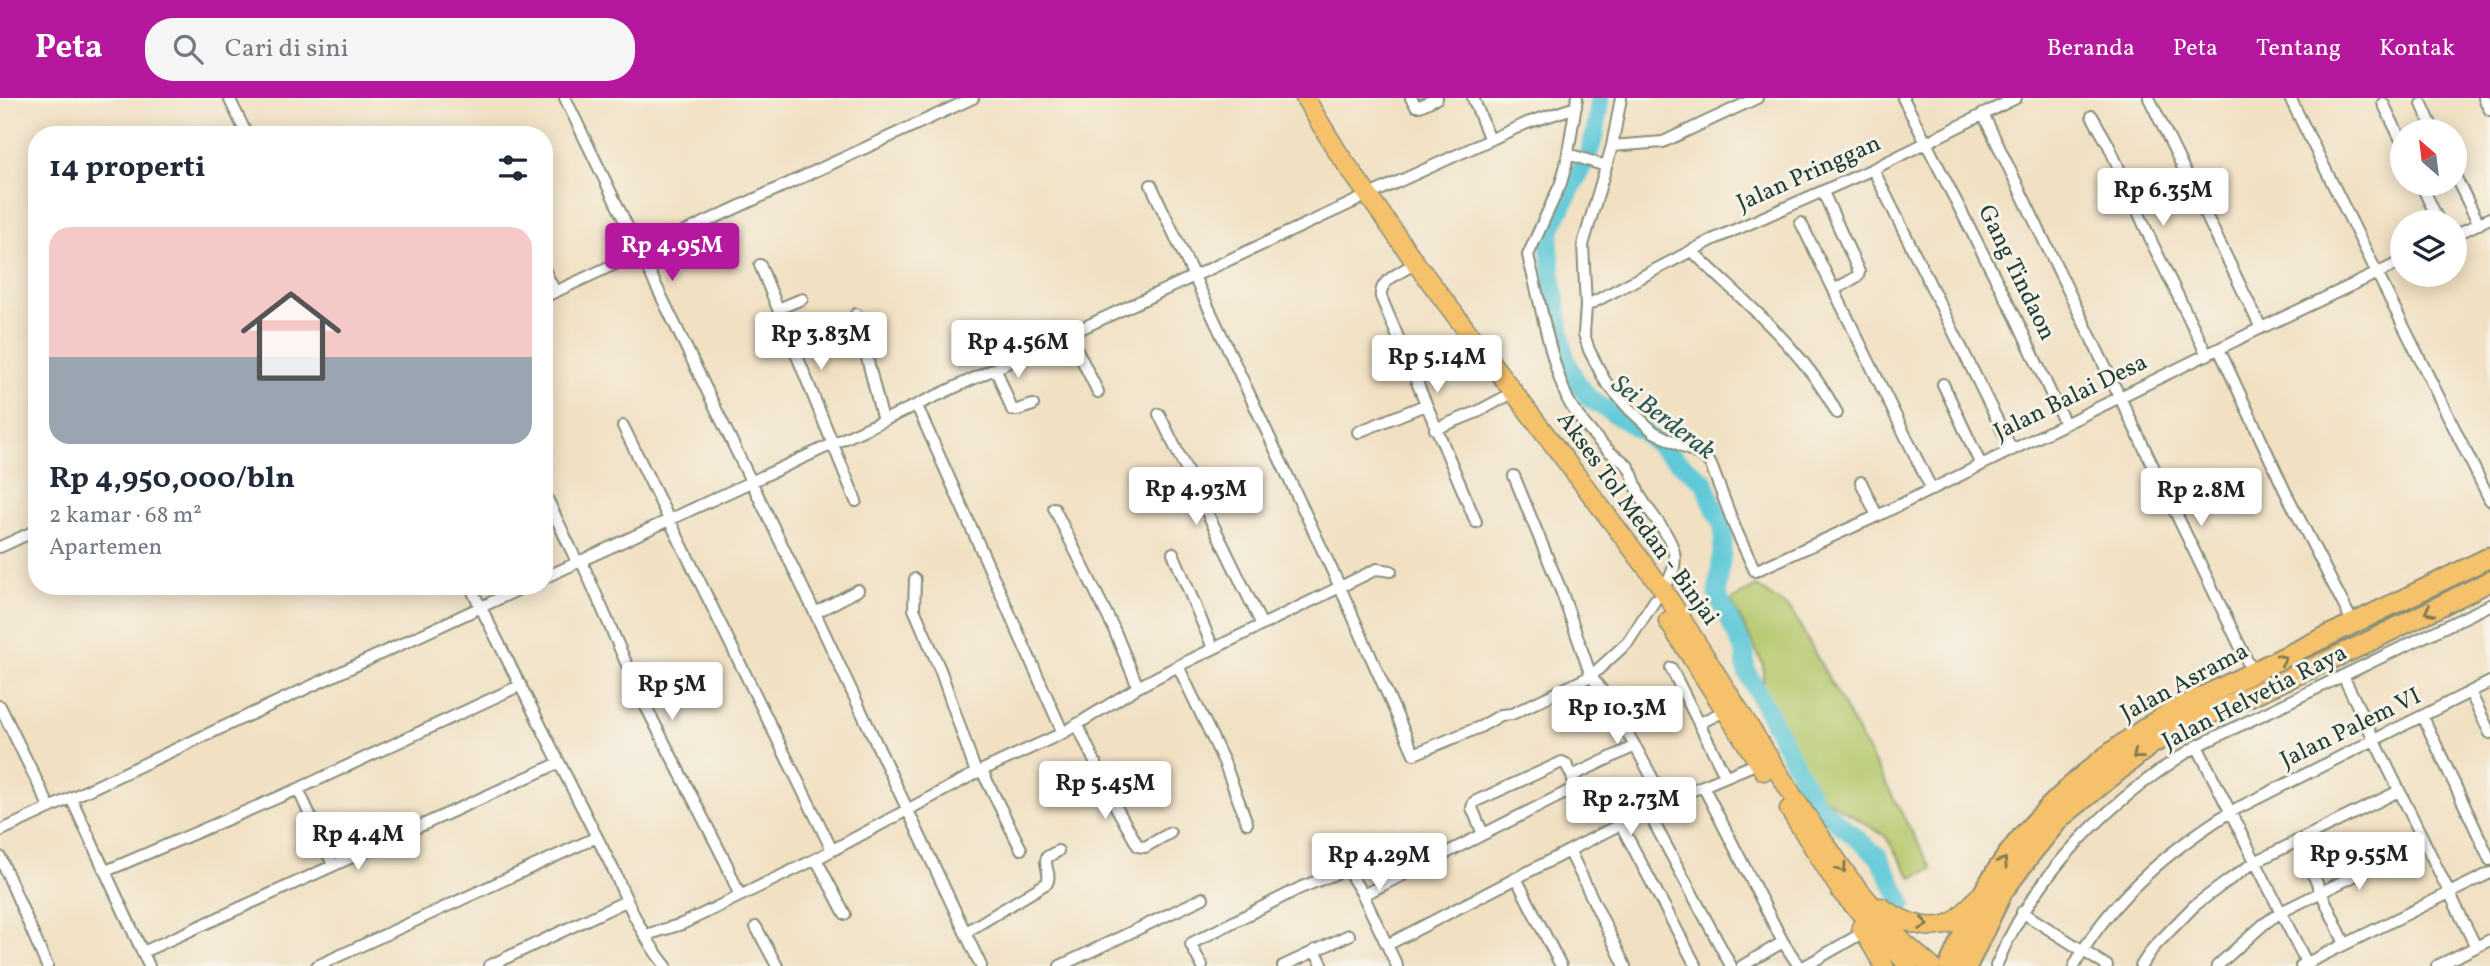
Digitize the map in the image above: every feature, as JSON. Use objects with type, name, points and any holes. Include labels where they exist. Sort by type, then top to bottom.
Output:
[{"type":"highway","name":"Jalan Asrama","points":[[1949,966],[1986,888],[2015,845],[2033,824],[2141,730],[2171,712],[2490,557]]},
{"type":"highway","name":"Jalan Asrama","points":[[1966,966],[2003,891],[2060,818],[2150,745],[2192,722],[2489,586]]},
{"type":"main road","name":"Akses Tol Medan - Binjai","points":[[1302,104],[1407,268],[1460,329],[1506,397],[1658,594]]},
{"type":"main road","name":"Akses Tol Medan - Binjai","points":[[1363,198],[1658,594],[1730,708],[1863,895],[1904,943],[1931,966]]},
{"type":"main road","name":"Akses Tol Medan - Binjai","points":[[1730,708],[1758,763],[1842,893],[1909,966]]},
{"type":"main road","points":[[1863,895],[1896,917],[1921,925],[1938,926],[1950,923],[1960,916],[1986,888]]},
{"type":"main road","points":[[1842,893],[1884,966]]},
{"type":"street","points":[[229,98],[243,126]]},
{"type":"street","points":[[565,98],[815,613],[981,966]]},
{"type":"street","points":[[553,294],[973,98]]},
{"type":"street","points":[[1411,98],[1416,106],[1420,106],[1437,98]]},
{"type":"street","points":[[1473,98],[1490,140]]},
{"type":"street","points":[[1587,306],[1583,245],[1603,165],[1612,146],[1621,98]]},
{"type":"street","points":[[1612,146],[1663,142],[1744,101],[1757,98]]},
{"type":"street","name":"Gang Tindaon","points":[[1903,98],[2016,318],[2066,424]]},
{"type":"street","name":"Jalan Pringgan","points":[[1587,306],[1692,251],[1873,169],[2016,98]]},
{"type":"street","points":[[2149,98],[2261,328]]},
{"type":"street","points":[[2290,98],[2490,500]]},
{"type":"street","points":[[2484,98],[2490,110]]},
{"type":"street","points":[[553,574],[833,442],[917,406],[1069,334],[1193,277],[1363,198],[1576,103],[1571,155],[1528,255],[1557,371],[1567,398],[1601,443],[1625,462],[1641,499],[1674,548],[1673,571],[1628,642],[1591,676],[1512,714],[1501,715],[1480,727],[1414,754],[1341,589],[1193,277],[1151,185]]},
{"type":"street","points":[[2383,103],[2391,119]]},
{"type":"street","points":[[2421,104],[2428,119]]},
{"type":"street","points":[[1983,114],[2253,673]]},
{"type":"street","points":[[2092,116],[2207,355]]},
{"type":"street","points":[[1571,155],[1603,165]]},
{"type":"street","points":[[1873,169],[2012,450]]},
{"type":"street","points":[[1823,192],[1860,272],[1858,276],[1834,290]]},
{"type":"street","points":[[2465,196],[2479,224]]},
{"type":"street","points":[[2467,230],[2490,218]]},
{"type":"street","points":[[1801,223],[1932,490]]},
{"type":"street","points":[[1692,251],[1796,352],[1837,413]]},
{"type":"street","points":[[760,265],[856,501]]},
{"type":"street","points":[[1407,268],[1390,279],[1380,292],[1476,522]]},
{"type":"street","name":"Jalan Balai Desa","points":[[1587,306],[1584,334],[1605,381],[1629,410],[1654,432],[1704,457],[1711,465],[1752,568],[1757,570],[1932,490],[2390,268]]},
{"type":"street","points":[[778,309],[802,299]]},
{"type":"street","points":[[856,314],[883,421]]},
{"type":"street","points":[[1069,334],[1098,392]]},
{"type":"street","points":[[2219,349],[2286,491],[2353,622]]},
{"type":"street","points":[[996,369],[1012,410],[1017,411],[1033,405]]},
{"type":"street","points":[[1943,384],[1981,465]]},
{"type":"street","points":[[1435,429],[1506,397]]},
{"type":"street","points":[[1358,432],[1425,405]]},
{"type":"street","points":[[917,406],[1063,733]]},
{"type":"street","points":[[1159,414],[1262,625]]},
{"type":"street","points":[[623,426],[832,850]]},
{"type":"street","points":[[1514,477],[1562,593],[1591,676],[1635,746],[1665,801]]},
{"type":"street","points":[[1861,482],[1877,516]]},
{"type":"street","points":[[1055,508],[1139,687]]},
{"type":"street","points":[[553,510],[641,697],[726,863],[739,894]]},
{"type":"street","points":[[0,547],[28,534]]},
{"type":"street","points":[[1173,552],[1213,648]]},
{"type":"street","points":[[646,935],[682,924],[739,894],[816,859],[979,772],[1063,733],[1139,687],[1213,648],[1341,589],[1377,569],[1391,571]]},
{"type":"street","points":[[915,579],[914,610],[979,772],[1021,849]]},
{"type":"street","points":[[815,613],[858,590]]},
{"type":"street","points":[[474,595],[597,837],[626,901],[653,951],[666,966]]},
{"type":"street","points":[[0,831],[508,595]]},
{"type":"street","name":"Jalan Helvetia Raya","points":[[1996,966],[2022,912],[2083,835],[2124,797],[2168,764],[2197,746],[2490,606]]},
{"type":"street","points":[[1178,666],[1224,762],[1247,823]]},
{"type":"street","points":[[1671,668],[1725,775]]},
{"type":"street","points":[[2343,676],[2476,947]]},
{"type":"street","name":"Jalan Palem VI","points":[[2074,966],[2082,950],[2105,919],[2151,870],[2204,828],[2230,812],[2490,682]]},
{"type":"street","points":[[106,871],[298,789],[521,685]]},
{"type":"street","points":[[2470,692],[2490,733]]},
{"type":"street","points":[[0,706],[50,808]]},
{"type":"street","points":[[1700,723],[1730,708]]},
{"type":"street","points":[[2423,717],[2490,860]]},
{"type":"street","points":[[1077,724],[1116,807],[1138,846],[1145,847],[1170,834]]},
{"type":"street","points":[[1572,776],[1635,746]]},
{"type":"street","points":[[2197,746],[2305,965],[2490,873]]},
{"type":"street","points":[[1363,895],[1575,788],[1566,764],[1562,762],[1474,802],[1472,808],[1483,834]]},
{"type":"street","points":[[143,952],[559,763]]},
{"type":"street","points":[[1387,945],[1665,801],[1758,763]]},
{"type":"street","points":[[1703,786],[1783,942],[1799,966]]},
{"type":"street","points":[[298,789],[333,866]]},
{"type":"street","points":[[2141,966],[2153,948],[2194,906],[2255,862],[2399,791]]},
{"type":"street","points":[[71,798],[149,966]]},
{"type":"street","points":[[1647,810],[1731,966]]},
{"type":"street","points":[[1621,825],[1696,966]]},
{"type":"street","points":[[317,966],[597,837]]},
{"type":"street","points":[[2298,842],[2344,944]]},
{"type":"street","points":[[2217,966],[2263,924],[2281,912],[2423,842]]},
{"type":"street","points":[[966,932],[1047,883],[1049,876],[1045,861],[1058,851]]},
{"type":"street","points":[[1570,852],[1625,966]]},
{"type":"street","points":[[0,857],[34,942],[47,966]]},
{"type":"street","points":[[816,859],[845,914]]},
{"type":"street","points":[[1202,966],[1192,944],[1245,915],[1348,869],[1397,966]]},
{"type":"street","points":[[1516,878],[1561,966]]},
{"type":"street","points":[[1060,966],[1203,898]]},
{"type":"street","points":[[489,966],[626,901]]},
{"type":"street","points":[[2022,912],[2107,966]]},
{"type":"street","points":[[756,927],[777,966]]},
{"type":"street","points":[[1805,966],[1864,932]]},
{"type":"street","points":[[1283,966],[1349,934]]},
{"type":"street","points":[[2437,966],[2490,940]]},
{"type":"street","points":[[1742,966],[1783,942]]},
{"type":"street","points":[[1315,950],[1323,966]]},
{"type":"green space","points":[[1756,586],[1792,611],[1932,869],[1912,878],[1885,836],[1817,794],[1763,687],[1763,664],[1731,601]]},
{"type":"waterway","name":"Sei Berderak","points":[[1600,98],[1595,134],[1589,153],[1552,227],[1549,242],[1565,357],[1576,381],[1590,399],[1645,433],[1705,482],[1722,523],[1724,536],[1717,594],[1745,653],[1746,670],[1815,803],[1879,857],[1903,904]]}]
